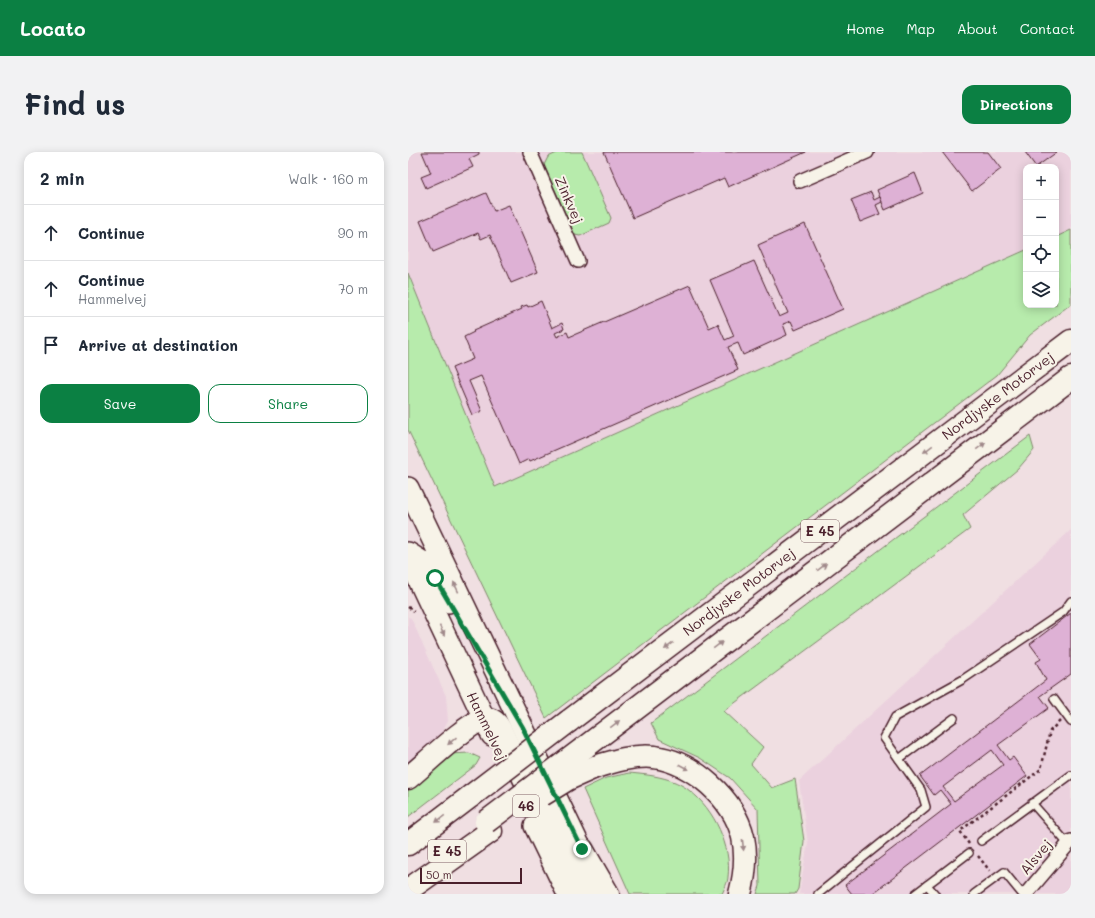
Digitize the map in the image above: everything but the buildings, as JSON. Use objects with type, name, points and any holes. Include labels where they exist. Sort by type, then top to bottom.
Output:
[{"type":"highway","name":"Nordjyske Motorvej","points":[[408,844],[1071,340]]},
{"type":"highway","name":"Nordjyske Motorvej","points":[[408,880],[488,827],[584,748],[1071,378]]},
{"type":"highway","points":[[408,778],[464,730],[484,719],[491,719],[500,728],[557,846],[586,894]]},
{"type":"highway","points":[[408,890],[488,827],[568,779],[595,767],[626,758],[654,757],[677,763],[698,774],[716,790],[730,808],[742,836],[746,870],[740,894]]},
{"type":"highway","points":[[582,849],[608,894]]},
{"type":"main road","name":"46","points":[[408,488],[582,849],[601,894]]},
{"type":"main road","points":[[424,522],[424,536],[411,558],[427,565],[523,728]]},
{"type":"main road","name":"Hammelvej","points":[[411,558],[484,719],[568,894]]},
{"type":"street","name":"Zinkvej","points":[[530,152],[578,261]]},
{"type":"street","points":[[800,181],[867,152]]},
{"type":"street","name":"Alsvej","points":[[1026,894],[1070,842]]},
{"type":"lane","points":[[818,894],[926,807],[921,790],[884,738],[895,717],[962,680],[1063,612],[1071,601]]},
{"type":"lane","points":[[1054,699],[1071,722]]},
{"type":"lane","points":[[899,759],[954,718]]},
{"type":"lane","points":[[981,840],[1071,775]]},
{"type":"lane","points":[[1032,803],[1070,842]]},
{"type":"lane","points":[[915,894],[973,852]]},
{"type":"lane","points":[[974,894],[1004,872],[1022,894]]},
{"type":"lane","points":[[927,885],[934,894]]},
{"type":"path","points":[[995,879],[973,852],[960,831],[1041,768],[1050,732],[1066,715]]},
{"type":"shaded area","points":[[408,152],[1071,152],[1071,230],[1059,236],[1059,164],[1023,164],[1023,251],[495,487],[408,273]]},
{"type":"shaded area","points":[[1071,530],[1071,894],[799,894],[808,843],[799,781]]},
{"type":"shaded area","points":[[408,617],[411,618],[446,696],[448,721],[437,743],[408,766]]},
{"type":"green space","points":[[559,152],[582,152],[611,218],[609,223],[580,236],[575,235],[544,165],[548,157]]},
{"type":"green space","points":[[1071,230],[1071,304],[1030,335],[997,375],[546,718],[408,430],[408,273],[495,487],[1023,251],[1023,308],[1059,308],[1059,236]]},
{"type":"green space","points":[[1030,436],[1034,450],[1018,469],[963,515],[970,529],[724,711],[763,747],[751,764],[772,788],[795,779],[804,841],[798,889],[795,894],[757,894],[760,886],[758,809],[730,778],[700,758],[659,739],[651,723]]},
{"type":"green space","points":[[469,753],[480,758],[476,765],[408,817],[408,789],[449,754]]},
{"type":"green space","points":[[629,773],[653,776],[669,780],[683,786],[699,799],[707,808],[720,830],[727,853],[728,879],[722,894],[630,894],[583,789],[606,778]]},
{"type":"route","points":[[435,578],[523,728],[582,849]]}]
